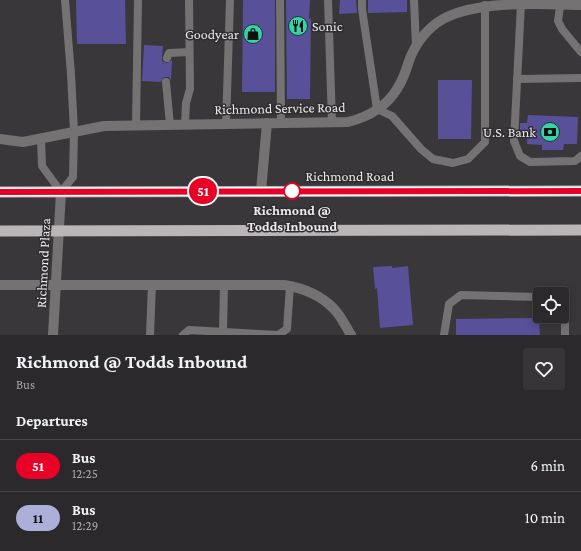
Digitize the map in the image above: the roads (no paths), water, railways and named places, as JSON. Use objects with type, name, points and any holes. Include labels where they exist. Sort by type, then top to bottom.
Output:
[{"type":"highway","name":"Richmond Road","points":[[0,192],[581,191]]},
{"type":"highway","points":[[0,231],[581,230]]},
{"type":"street","name":"Richmond Service Road","points":[[0,139],[23,142],[104,126],[348,122],[373,113],[397,90],[410,59],[424,34],[443,18],[458,12],[500,2],[521,4],[561,2],[581,5]]},
{"type":"street","points":[[261,191],[267,123]]},
{"type":"street","name":"Richmond Plaza","points":[[53,335],[61,192]]},
{"type":"street","points":[[0,285],[262,284],[290,286],[304,289],[319,297],[335,309],[352,335]]},
{"type":"lane","points":[[41,139],[42,166],[61,192],[73,177],[74,131],[65,0]]},
{"type":"lane","points":[[136,125],[138,0]]},
{"type":"lane","points":[[185,124],[186,103],[190,90],[189,0]]},
{"type":"lane","points":[[226,124],[230,0]]},
{"type":"lane","points":[[280,0],[281,123]]},
{"type":"lane","points":[[328,0],[332,122]]},
{"type":"lane","points":[[362,0],[362,9],[377,110],[392,116],[433,159],[453,163],[468,159],[485,142],[485,6]]},
{"type":"lane","points":[[414,0],[416,47]]},
{"type":"lane","points":[[561,2],[558,21],[562,29],[581,52]]},
{"type":"lane","points":[[521,4],[514,141],[520,156],[530,162],[575,161],[581,156]]},
{"type":"lane","points":[[167,58],[169,53],[190,52]]},
{"type":"lane","points":[[517,79],[581,78]]},
{"type":"lane","points":[[166,82],[170,124]]},
{"type":"lane","points":[[223,332],[224,284]]},
{"type":"lane","points":[[150,335],[152,285]]},
{"type":"lane","points":[[183,335],[190,330],[278,335],[287,329],[290,286]]},
{"type":"lane","points":[[444,335],[449,304],[461,294],[533,297]]},
{"type":"lane","points":[[565,323],[565,335]]},
{"type":"place","name":"Sonic","points":[[298,26]]},
{"type":"place","name":"Goodyear","points":[[253,34]]},
{"type":"place","name":"U.S. Bank","points":[[550,132]]},
{"type":"place","name":"Richmond @ Todds Inbound","points":[[292,191]]}]
